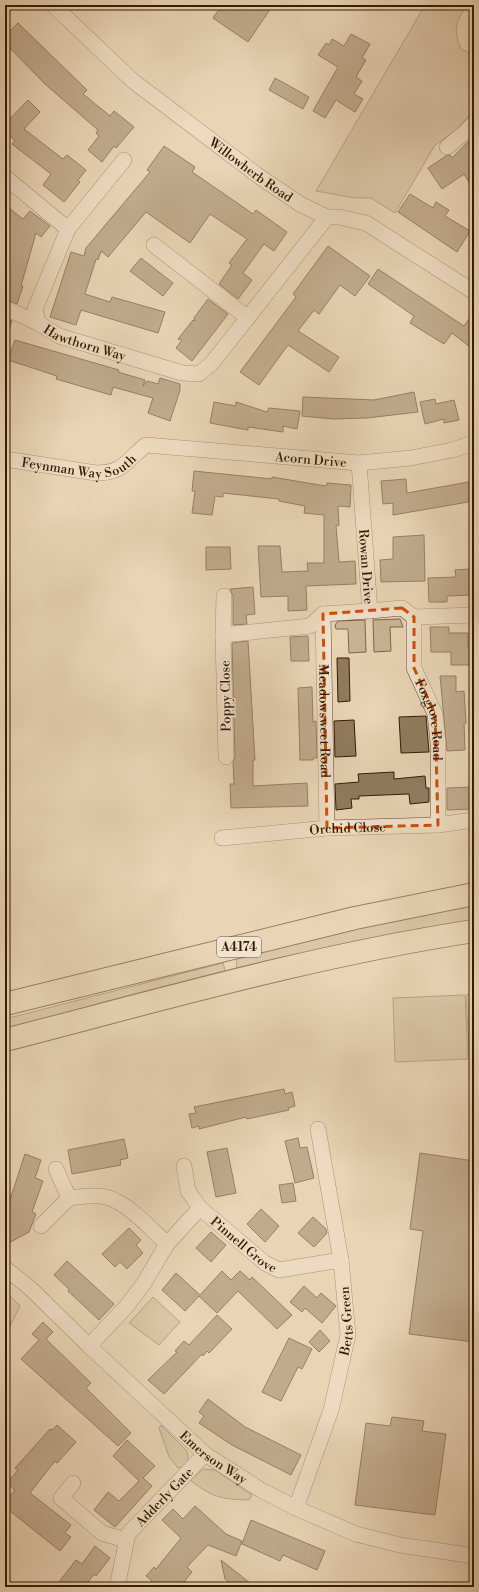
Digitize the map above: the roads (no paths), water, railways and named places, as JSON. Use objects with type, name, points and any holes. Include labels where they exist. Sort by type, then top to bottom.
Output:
[{"type":"highway","name":"A4174","points":[[5,1004],[355,918],[474,894]]},
{"type":"highway","name":"A4174","points":[[5,1040],[252,977],[415,940],[474,931]]},
{"type":"street","name":"Willowherb Road","points":[[53,5],[133,81],[260,177],[300,204],[327,217],[339,217],[366,223],[474,292]]},
{"type":"street","points":[[447,147],[474,123]]},
{"type":"street","name":"Hawthorn Way","points":[[124,160],[68,229],[35,309],[38,323],[59,336],[182,373],[199,374],[212,363],[327,217]]},
{"type":"street","points":[[5,177],[68,229]]},
{"type":"street","points":[[154,245],[248,318]]},
{"type":"street","points":[[5,308],[38,323]]},
{"type":"street","name":"Acorn Drive","points":[[146,445],[359,463],[411,458],[452,450],[474,443]]},
{"type":"street","name":"Feynman Way South","points":[[5,459],[96,473],[111,473],[125,466],[134,454],[146,445]]},
{"type":"street","name":"Rowan Drive","points":[[359,463],[370,611],[402,608],[414,618]]},
{"type":"street","name":"Poppy Close","points":[[224,596],[223,636],[226,757]]},
{"type":"street","points":[[223,636],[310,626],[323,614],[370,611]]},
{"type":"street","name":"Meadowsweet Road","points":[[323,614],[327,828]]},
{"type":"street","points":[[414,618],[474,615]]},
{"type":"street","name":"Foxglove Road","points":[[414,618],[414,668],[435,714],[438,743],[438,825]]},
{"type":"street","name":"Orchid Close","points":[[222,838],[327,828],[438,825],[474,820]]},
{"type":"street","name":"Betts Green","points":[[296,1508],[331,1410],[348,1335],[341,1260],[318,1129]]},
{"type":"street","name":"Pinnell Grove","points":[[184,1166],[188,1191],[200,1208],[265,1263],[279,1270],[341,1260]]},
{"type":"street","points":[[56,1169],[69,1198]]},
{"type":"street","points":[[42,1226],[69,1198],[96,1195],[118,1202],[167,1244]]},
{"type":"street","name":"Pinnell Grove","points":[[89,1346],[126,1307],[144,1283],[167,1244],[200,1208]]},
{"type":"street","name":"Emerson Way","points":[[5,1268],[30,1288],[89,1346],[205,1454],[261,1490],[296,1508],[362,1536],[400,1545],[474,1556]]},
{"type":"street","name":"Adderly Gate","points":[[117,1587],[125,1540],[128,1534],[205,1454]]},
{"type":"street","points":[[73,1483],[61,1498],[102,1532],[125,1540]]}]
